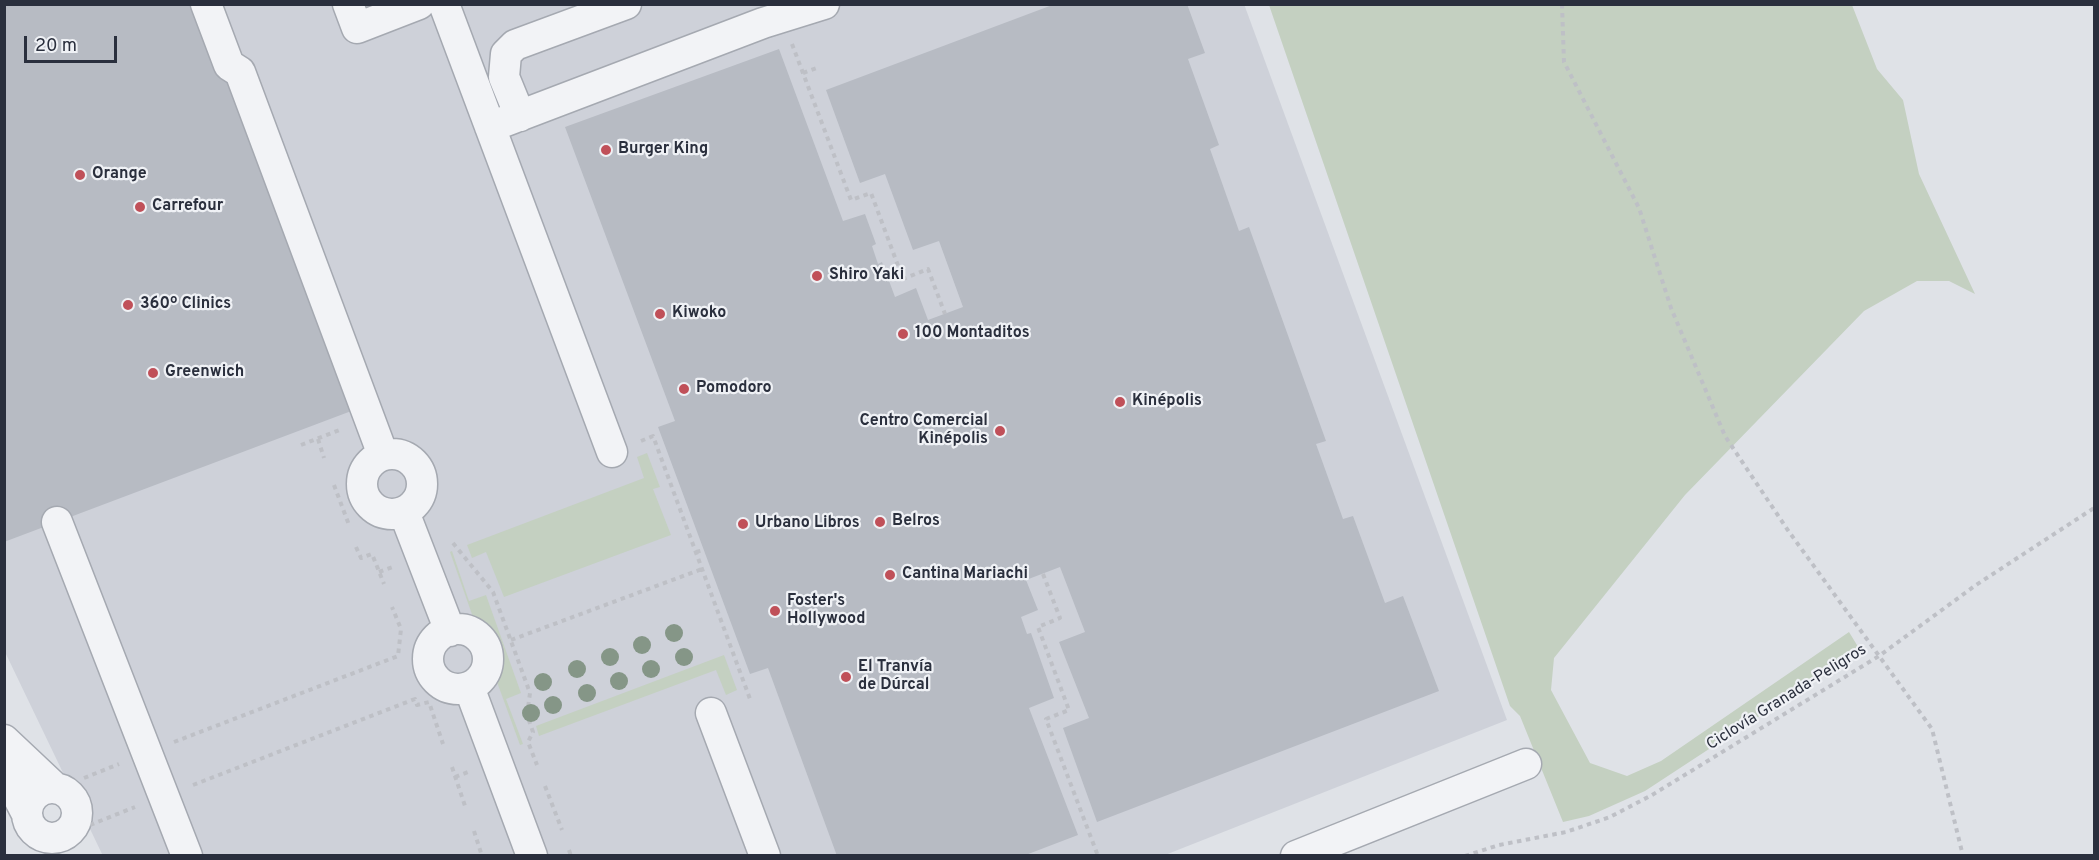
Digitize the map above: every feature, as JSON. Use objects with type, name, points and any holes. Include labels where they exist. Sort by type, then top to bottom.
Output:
[{"type":"street","points":[[206,4],[229,65],[240,72],[383,455]]},
{"type":"street","points":[[348,4],[357,28],[419,4]]},
{"type":"street","points":[[444,4],[612,452]]},
{"type":"street","points":[[533,111],[504,77],[506,54],[510,49],[515,45],[626,4]]},
{"type":"street","points":[[490,127],[771,20],[824,4]]},
{"type":"street","points":[[383,455],[401,455],[417,467],[421,476],[420,497],[404,512],[384,513],[375,509],[364,495],[362,486],[366,469],[376,458],[383,455]]},
{"type":"street","points":[[404,512],[450,631]]},
{"type":"street","points":[[57,522],[187,855]]},
{"type":"street","points":[[458,630],[475,634],[486,648],[487,666],[483,675],[469,687],[451,688],[435,678],[430,670],[430,650],[434,642],[441,635],[450,631],[458,630]]},
{"type":"street","points":[[469,687],[532,855]]},
{"type":"street","points":[[711,714],[765,855]]},
{"type":"street","points":[[4,740],[68,784]]},
{"type":"street","points":[[1296,855],[1526,764]]},
{"type":"street","points":[[4,770],[37,834],[52,838],[66,833],[79,836],[76,806],[68,794],[68,784]]},
{"type":"street","points":[[37,834],[33,798],[38,792],[68,784]]},
{"type":"path","points":[[1562,4],[1564,62],[1639,208],[1671,308],[1725,436],[1787,529],[1932,729],[1963,855]]},
{"type":"path","points":[[792,42],[851,201],[871,193],[903,279],[928,269],[945,314]]},
{"type":"path","points":[[803,73],[817,68]]},
{"type":"path","points":[[301,445],[347,428]]},
{"type":"path","points":[[612,452],[653,436],[750,699]]},
{"type":"path","points":[[318,439],[324,459]]},
{"type":"path","points":[[334,485],[348,525]]},
{"type":"path","name":"Ciclovía Granada-Peligros","points":[[1465,855],[1499,845],[1566,832],[1610,817],[1652,795],[1879,656],[1976,585],[2094,508]]},
{"type":"path","points":[[453,543],[494,592],[530,693],[527,714],[533,732],[528,742],[537,765]]},
{"type":"path","points":[[356,546],[361,558],[372,554],[384,584]]},
{"type":"path","points":[[696,552],[704,550]]},
{"type":"path","points":[[379,572],[393,567]]},
{"type":"path","points":[[511,640],[702,569]]},
{"type":"path","points":[[1042,573],[1060,618],[1038,627],[1069,710],[1046,719],[1098,855]]},
{"type":"path","points":[[168,744],[398,656],[401,629],[392,607]]},
{"type":"path","points":[[184,789],[415,699],[417,705],[429,702],[443,744]]},
{"type":"path","points":[[68,784],[129,759]]},
{"type":"path","points":[[452,767],[466,809]]},
{"type":"path","points":[[455,777],[472,770]]},
{"type":"path","points":[[545,786],[561,830]]},
{"type":"path","points":[[79,836],[144,804]]},
{"type":"path","points":[[474,831],[482,855]]},
{"type":"path","points":[[569,850],[572,855]]},
{"type":"shaded area","points":[[1244,4],[1507,720],[1165,855],[103,856],[5,652],[5,5]]},
{"type":"green space","points":[[1269,5],[1852,5],[1877,69],[1903,100],[1919,174],[1975,294],[1949,281],[1917,281],[1864,311],[1685,495],[1554,658],[1551,690],[1590,763],[1627,776],[1661,761],[1849,632],[1860,650],[1645,791],[1589,816],[1563,822],[1520,716],[1510,706]]},
{"type":"green space","points":[[647,453],[660,487],[653,489],[671,535],[504,597],[486,552],[472,558],[467,545],[644,478],[637,457]]},
{"type":"green space","points":[[452,551],[469,601],[486,595],[521,693],[506,699],[523,744],[520,745],[497,682],[501,659],[499,646],[485,626],[474,620],[450,552]]},
{"type":"green space","points":[[724,655],[737,690],[726,695],[716,670],[539,736],[536,726]]},
{"type":"building","name":"Carrefour","points":[[4,4],[198,4],[354,410],[4,542]]},
{"type":"building","name":"Centro Comercial Kinépolis","points":[[1055,4],[1187,4],[1205,53],[1188,59],[1219,145],[1210,149],[1239,231],[1249,227],[1326,441],[1316,444],[1343,519],[1353,516],[1385,603],[1403,596],[1439,691],[1097,822],[1063,728],[1089,718],[1059,642],[1085,632],[1060,567],[1026,580],[1038,610],[1021,617],[1027,634],[1031,633],[1054,698],[1029,708],[1078,835],[1023,856],[837,856],[768,668],[750,674],[658,427],[675,421],[565,127],[779,49],[843,221],[865,214],[876,244],[872,246],[878,264],[882,262],[895,297],[916,288],[928,320],[963,307],[939,241],[913,250],[885,174],[860,183],[826,90]]},
{"type":"place","name":"Burger King","points":[[606,150]]},
{"type":"place","name":"Orange","points":[[80,175]]},
{"type":"place","name":"Carrefour","points":[[140,207]]},
{"type":"place","name":"Shiro Yaki","points":[[817,276]]},
{"type":"place","name":"360º Clinics","points":[[128,305]]},
{"type":"place","name":"Kiwoko","points":[[660,314]]},
{"type":"place","name":"100 Montaditos","points":[[903,334]]},
{"type":"place","name":"Greenwich","points":[[153,373]]},
{"type":"place","name":"Pomodoro","points":[[684,389]]},
{"type":"place","name":"Kinépolis","points":[[1120,402]]},
{"type":"place","name":"Centro Comercial Kinépolis","points":[[1000,431]]},
{"type":"place","name":"Belros","points":[[880,522]]},
{"type":"place","name":"Urbano Libros","points":[[743,524]]},
{"type":"place","name":"Cantina Mariachi","points":[[890,575]]},
{"type":"place","name":"Foster's Hollywood","points":[[775,611]]},
{"type":"place","name":"El Tranvía de Dúrcal","points":[[846,677]]}]
